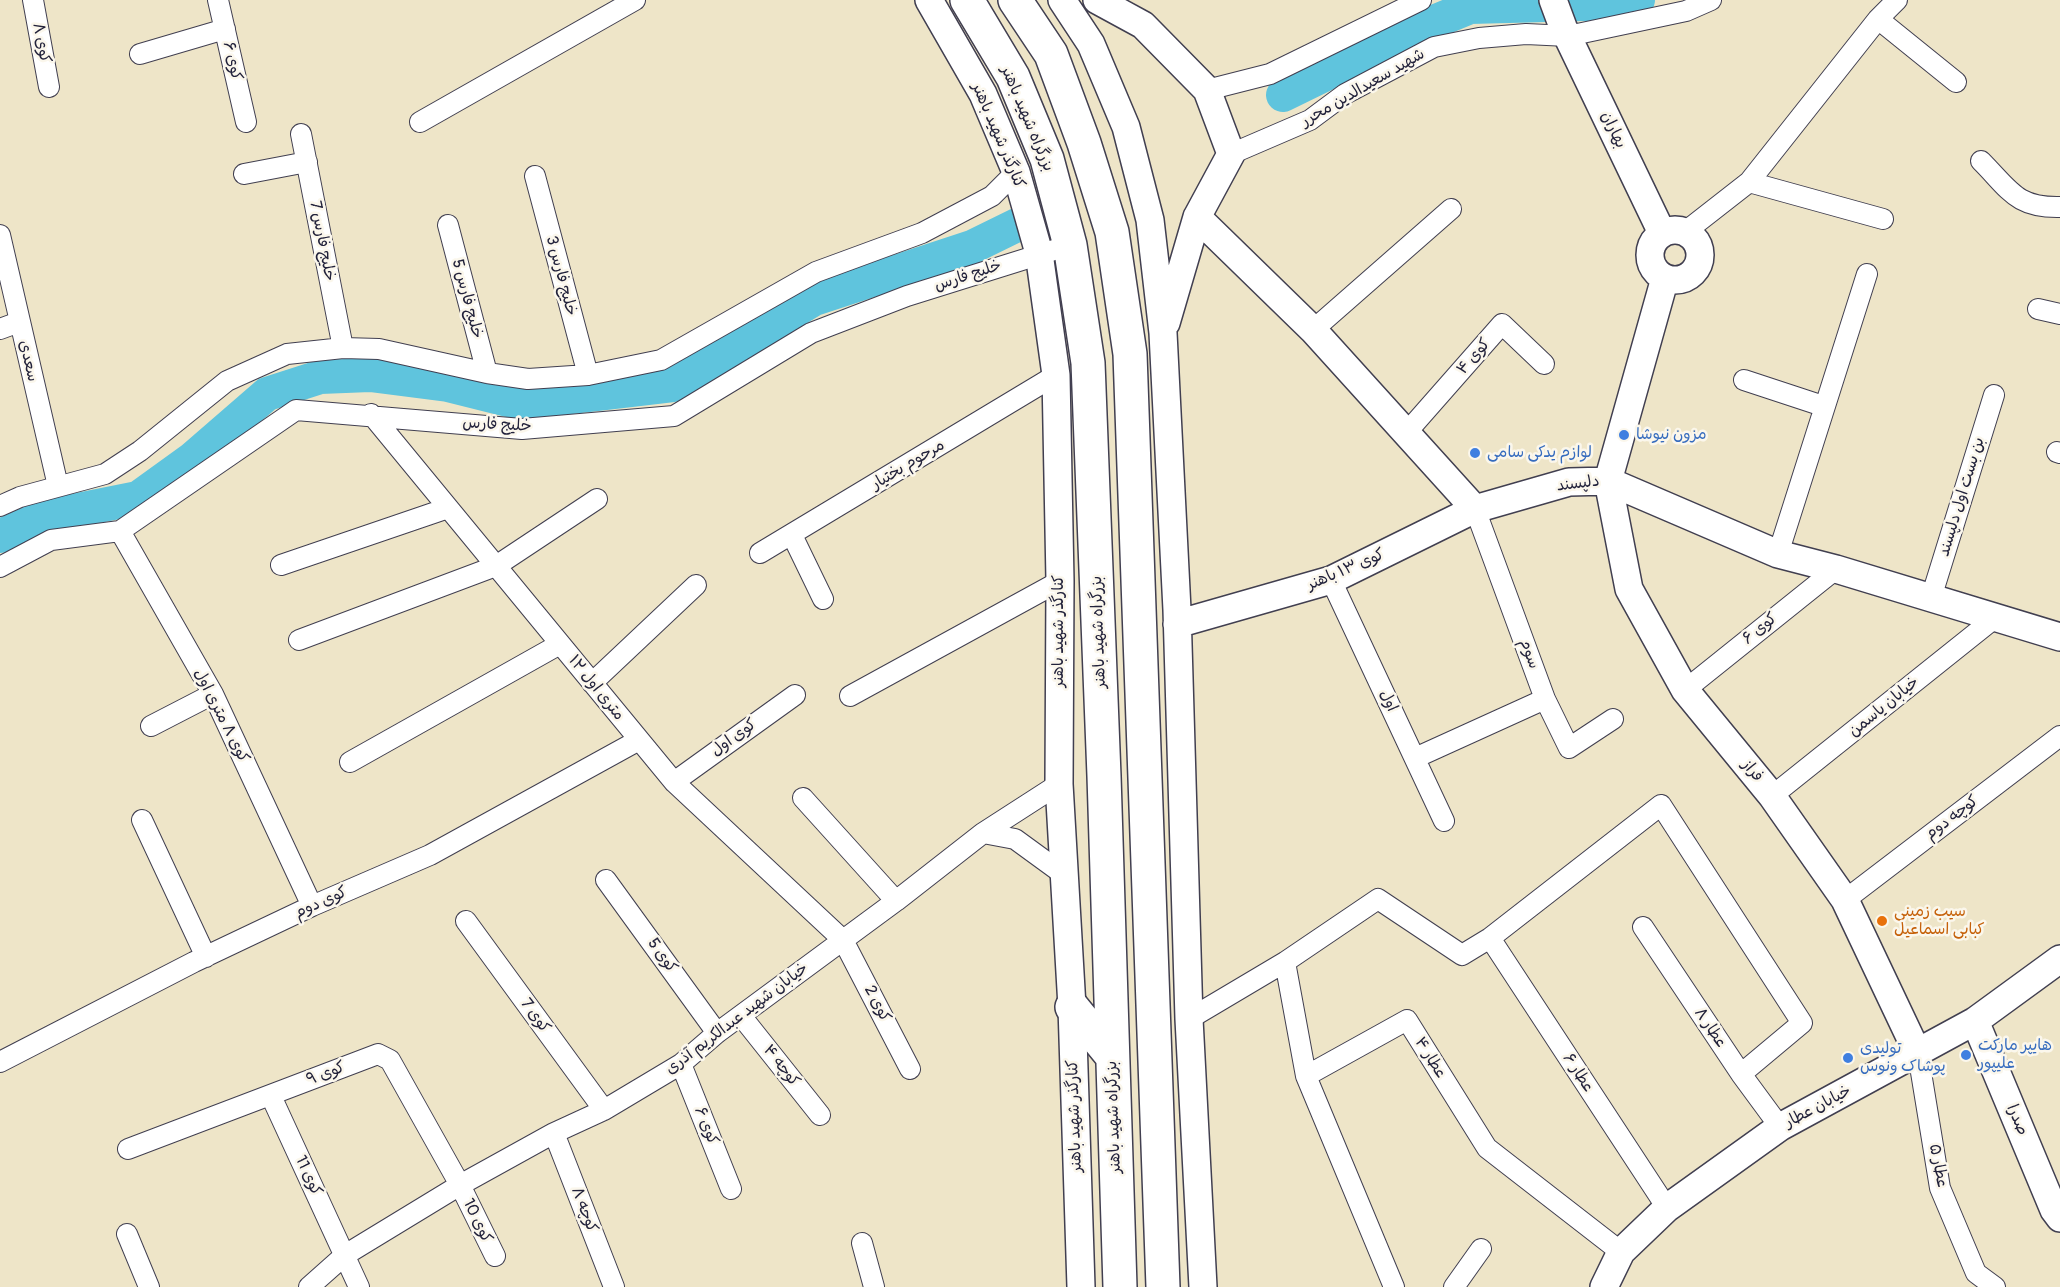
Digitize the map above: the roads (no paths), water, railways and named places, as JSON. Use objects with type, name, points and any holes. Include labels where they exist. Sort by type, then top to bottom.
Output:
[{"type":"highway","name":"بزرگراه شهید باهنر","points":[[967,0],[1013,77],[1047,159],[1070,245],[1088,363],[1120,1287]]},
{"type":"highway","points":[[1015,0],[1051,54],[1084,143],[1112,232],[1130,354],[1135,460],[1134,537],[1163,1287]]},
{"type":"highway","points":[[1072,1007],[1112,1056]]},
{"type":"main road","name":"کنارگذر شهید باهنر","points":[[928,0],[983,94],[1016,172],[1039,253],[1056,375],[1060,581],[1059,784],[1072,1007],[1081,1287]]},
{"type":"main road","points":[[1062,0],[1091,44],[1126,127],[1150,219],[1163,345],[1177,617],[1189,1018],[1203,1287]]},
{"type":"main road","points":[[1097,0],[1143,25],[1208,90],[1231,154],[1197,217],[1135,460]]},
{"type":"main road","name":"بهاران","points":[[1554,0],[1565,31],[1674,232]]},
{"type":"main road","points":[[1197,217],[1312,330],[1407,432],[1474,509]]},
{"type":"main road","points":[[1674,232],[1698,244],[1699,261],[1690,275],[1673,280],[1665,278],[1653,268],[1649,253],[1656,238],[1674,232]]},
{"type":"main road","points":[[1608,481],[1665,278]]},
{"type":"main road","name":"دلپسند","points":[[1474,509],[1569,482],[1608,481],[1778,554],[1836,569],[2060,637]]},
{"type":"main road","name":"فراز","points":[[1608,481],[1629,589],[1685,690],[1772,796],[1845,900],[1918,1054]]},
{"type":"main road","name":"کوی ۱۳ باهنر","points":[[1177,617],[1331,580],[1474,509]]},
{"type":"main road","points":[[1134,537],[1177,617]]},
{"type":"main road","name":"خیابان عطار","points":[[1604,1287],[1621,1252],[1667,1208],[1780,1127],[1975,1022],[2060,959]]},
{"type":"main road","name":"صدرا","points":[[1975,1022],[2058,1211]]},
{"type":"street","name":"کوی ۸","points":[[33,0],[49,87]]},
{"type":"street","name":"کوی ۶","points":[[218,0],[246,122]]},
{"type":"street","points":[[420,122],[635,0]]},
{"type":"street","points":[[1208,90],[1270,74],[1420,0]]},
{"type":"street","name":"شهید سعیدالدین محرر","points":[[1231,154],[1310,120],[1346,94],[1434,46],[1479,38],[1565,31],[1686,10],[1711,0]]},
{"type":"street","points":[[1674,232],[1749,182],[1878,19],[1897,0]]},
{"type":"street","points":[[1878,19],[1956,82]]},
{"type":"street","points":[[140,54],[225,29]]},
{"type":"street","name":"خلیج فارس 7","points":[[301,134],[343,348]]},
{"type":"street","points":[[1981,161],[2022,201],[2038,207],[2060,207]]},
{"type":"street","points":[[244,174],[307,162]]},
{"type":"street","points":[[0,506],[20,497],[105,474],[140,451],[227,381],[287,354],[343,348],[379,349],[487,373],[528,379],[588,375],[661,360],[816,272],[922,233],[992,196],[1016,172]]},
{"type":"street","name":"خلیج فارس 3","points":[[535,176],[588,375]]},
{"type":"street","points":[[1749,182],[1883,219]]},
{"type":"street","points":[[1312,330],[1451,209]]},
{"type":"street","name":"خلیج فارس 5","points":[[448,225],[487,373]]},
{"type":"street","name":"سعدی","points":[[0,235],[58,486]]},
{"type":"street","name":"خلیج فارس","points":[[0,567],[51,540],[120,531],[296,410],[371,414],[522,429],[674,416],[811,333],[907,296],[1070,245]]},
{"type":"street","points":[[1778,554],[1823,406],[1867,274]]},
{"type":"street","points":[[2038,309],[2060,314]]},
{"type":"street","points":[[0,329],[19,322]]},
{"type":"street","name":"کوی ۴","points":[[1407,432],[1503,324],[1544,364]]},
{"type":"street","name":"مرحوم بختیار","points":[[760,553],[1056,375]]},
{"type":"street","points":[[1744,380],[1823,406]]},
{"type":"street","name":"بن بست اول دلپسند","points":[[1931,598],[1994,395]]},
{"type":"street","name":"۱۲ متری اول","points":[[371,414],[674,782],[843,940]]},
{"type":"street","points":[[299,640],[496,566],[597,499]]},
{"type":"street","points":[[281,565],[448,508]]},
{"type":"street","name":"سوم","points":[[1474,509],[1545,699],[1569,748],[1613,719]]},
{"type":"street","name":"کوی ۸ متری اول","points":[[120,531],[213,694],[312,906]]},
{"type":"street","points":[[792,535],[823,599]]},
{"type":"street","name":"کوی ۶","points":[[1685,690],[1836,569]]},
{"type":"street","name":"اول","points":[[1331,580],[1444,821]]},
{"type":"street","points":[[850,696],[1060,581]]},
{"type":"street","points":[[592,683],[696,585]]},
{"type":"street","name":"خیابان یاسمن","points":[[1772,796],[1996,617]]},
{"type":"street","points":[[350,762],[560,644]]},
{"type":"street","points":[[151,726],[213,694]]},
{"type":"street","name":"کوی اول","points":[[674,782],[795,695]]},
{"type":"street","points":[[1414,758],[1545,699]]},
{"type":"street","name":"کوچه دوم","points":[[1845,900],[2060,736]]},
{"type":"street","name":"کوی دوم","points":[[0,1062],[206,957],[312,906],[430,855],[639,740]]},
{"type":"street","name":"خیابان شهید عبدالکریم آذری","points":[[309,1287],[345,1255],[460,1185],[554,1133],[604,1110],[681,1064],[717,1033],[742,1017],[896,902],[983,833],[1059,784]]},
{"type":"street","points":[[803,798],[896,902]]},
{"type":"street","points":[[1189,1018],[1285,962],[1378,899],[1462,955],[1490,938],[1661,805],[1802,1023],[1741,1074]]},
{"type":"street","points":[[141,820],[206,957]]},
{"type":"street","points":[[983,833],[1015,839],[1063,874]]},
{"type":"street","name":"کوی 5","points":[[606,880],[717,1033]]},
{"type":"street","name":"کوی 7","points":[[466,921],[604,1110]]},
{"type":"street","name":"عطار ۸","points":[[1643,927],[1741,1074],[1780,1127]]},
{"type":"street","name":"عطار ۶","points":[[1490,938],[1667,1208]]},
{"type":"street","name":"کوی 2","points":[[843,940],[910,1068]]},
{"type":"street","points":[[1285,962],[1306,1077],[1394,1287]]},
{"type":"street","name":"کوچه ۴","points":[[742,1017],[820,1115]]},
{"type":"street","name":"عطار ۴","points":[[1306,1077],[1407,1020],[1487,1148],[1621,1252]]},
{"type":"street","name":"کوی ۹","points":[[128,1149],[378,1054],[390,1060],[460,1185]]},
{"type":"street","name":"عطار ۵","points":[[1918,1054],[1940,1188],[1976,1273],[1995,1287]]},
{"type":"street","name":"کوی ۶","points":[[681,1064],[731,1189]]},
{"type":"street","name":"کوی 11","points":[[271,1096],[359,1287]]},
{"type":"street","name":"کوچه ۸","points":[[554,1133],[614,1287]]},
{"type":"street","name":"کوی 10","points":[[460,1185],[495,1256]]},
{"type":"street","points":[[127,1234],[149,1287]]},
{"type":"street","points":[[862,1243],[874,1287]]},
{"type":"street","points":[[1454,1287],[1481,1249]]},
{"type":"waterway","points":[[1283,95],[1424,26],[1470,7],[1625,3],[1638,0]]},
{"type":"waterway","points":[[0,536],[43,517],[138,498],[192,459],[267,394],[320,377],[370,375],[448,385],[520,403],[673,385],[814,299],[972,247],[1023,222]]},
{"type":"place","name":"مزون نیوشا","points":[[1624,435]]},
{"type":"place","name":"لوازم یدکی سامی","points":[[1475,453]]},
{"type":"place","name":"سیب زمینی کبابی اسماعیل","points":[[1882,921]]},
{"type":"place","name":"هایپر مارکت علیپور","points":[[1966,1055]]},
{"type":"place","name":"تولیدی پوشاک ونوس","points":[[1848,1058]]}]
